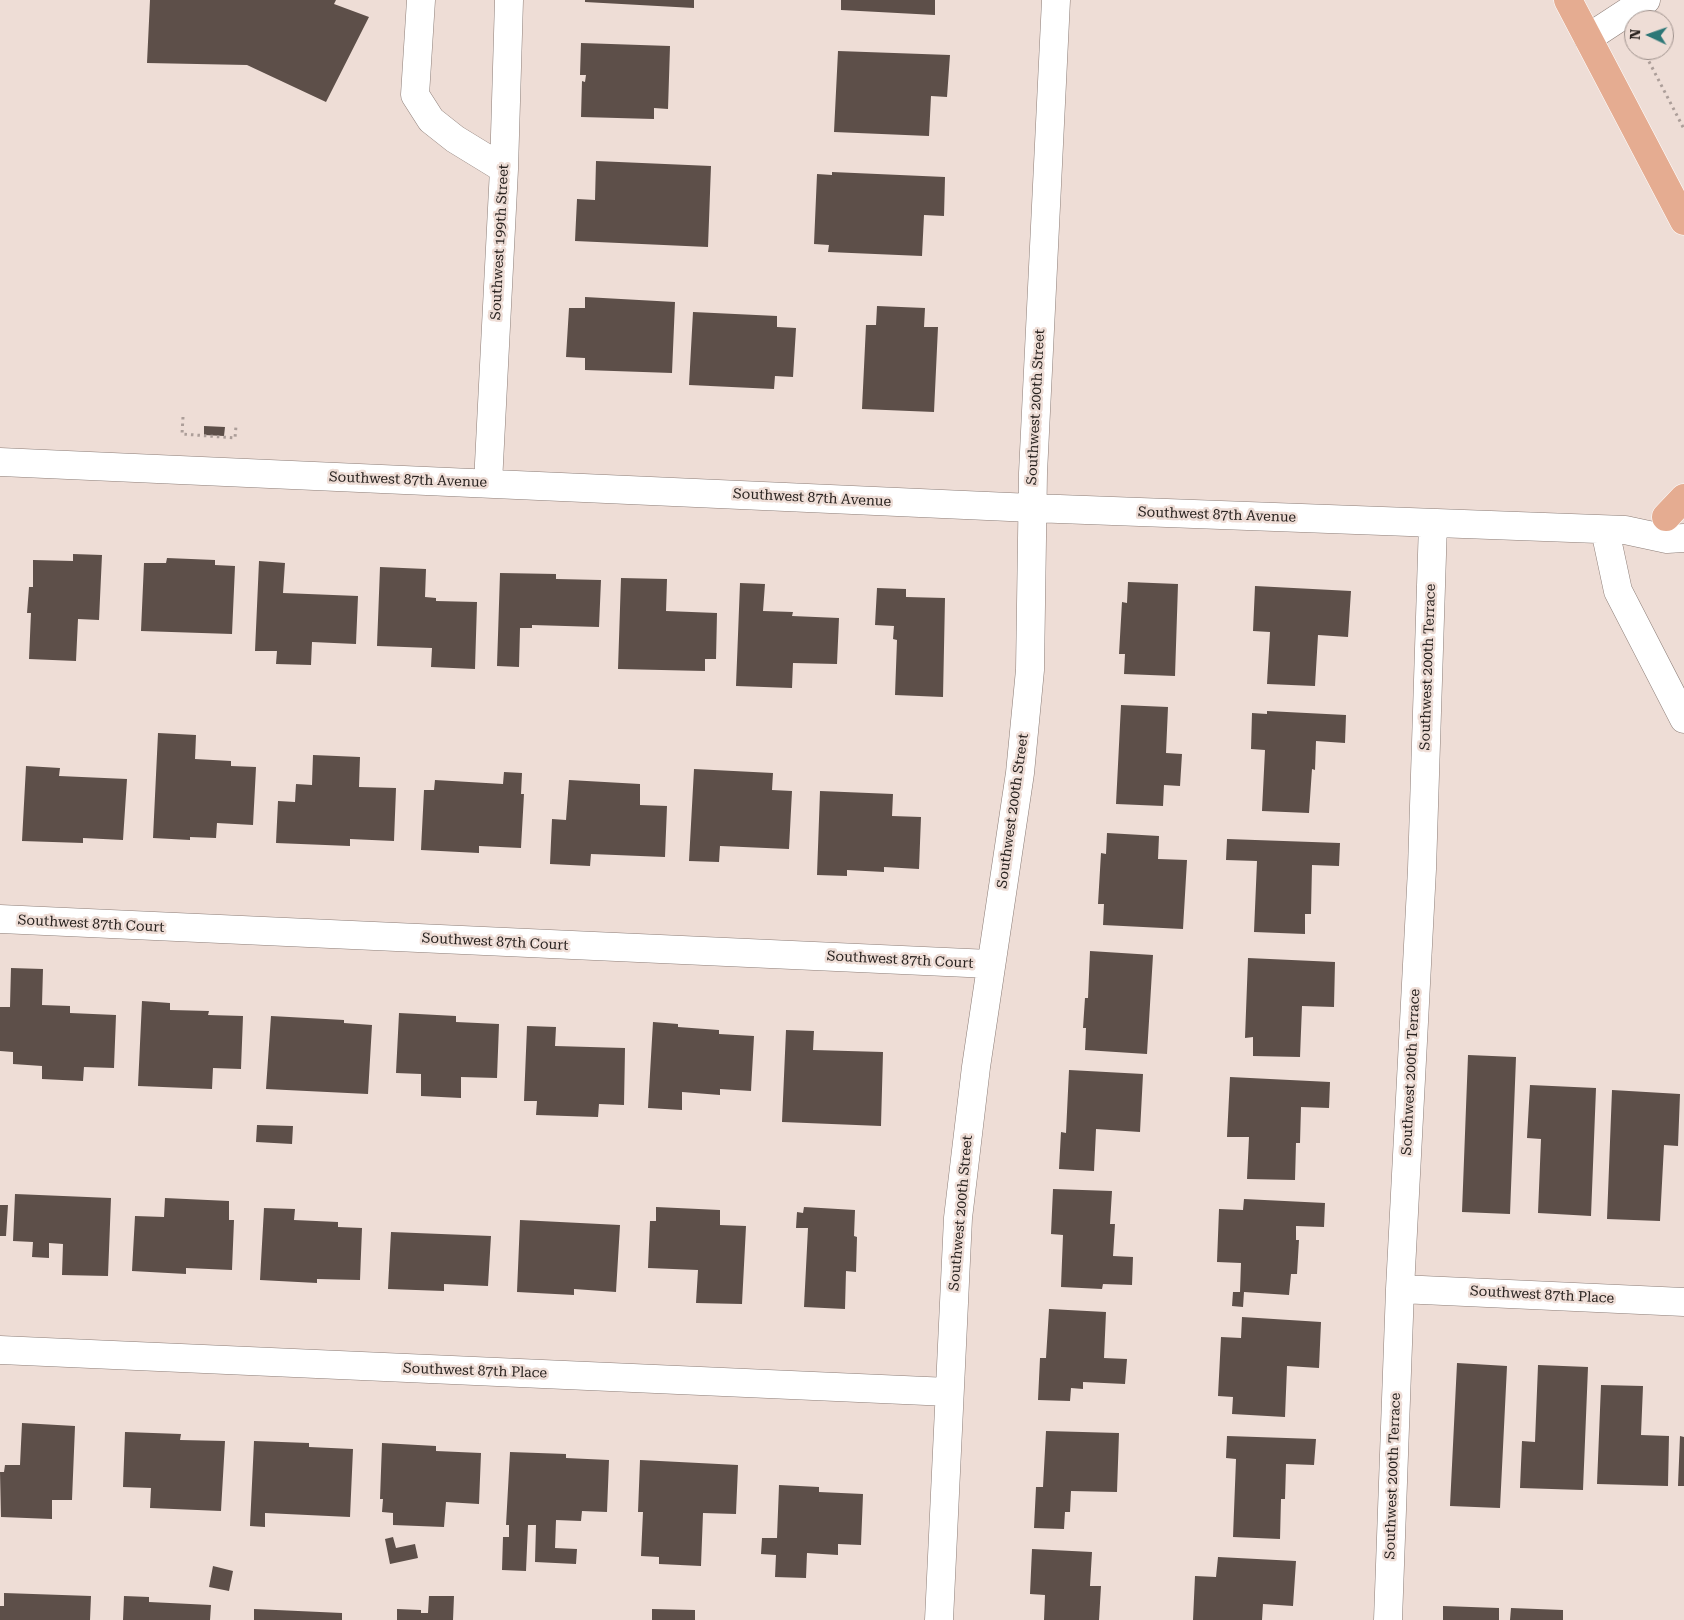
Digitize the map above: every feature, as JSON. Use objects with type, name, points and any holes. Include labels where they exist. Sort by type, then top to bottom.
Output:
[{"type":"main road","points":[[1568,0],[1684,221]]},
{"type":"street","points":[[421,0],[415,95],[431,120],[455,139],[504,169]]},
{"type":"street","name":"Southwest 199th Street","points":[[488,483],[504,169],[509,0]]},
{"type":"street","name":"Southwest 200th Street","points":[[939,1620],[959,1208],[990,964],[1020,773],[1030,670],[1032,508],[1056,0]]},
{"type":"street","points":[[1588,38],[1646,0]]},
{"type":"street","name":"Southwest 87th Avenue","points":[[0,462],[1032,508],[1615,530],[1668,539],[1684,538]]},
{"type":"street","name":"Southwest 87th Avenue","points":[[1615,530],[1678,510]]},
{"type":"street","name":"Southwest 200th Terrace","points":[[1388,1620],[1400,1289],[1422,869],[1433,523]]},
{"type":"street","points":[[1615,530],[1618,591],[1684,719]]},
{"type":"street","name":"Southwest 87th Court","points":[[0,919],[990,964]]},
{"type":"street","name":"Southwest 87th Place","points":[[1400,1289],[1684,1302]]},
{"type":"street","name":"Southwest 87th Place","points":[[0,1350],[949,1392]]},
{"type":"path","points":[[1648,60],[1684,129]]},
{"type":"path","points":[[183,416],[182,434],[235,438],[236,426]]},
{"type":"building","points":[[150,0],[336,0],[334,4],[369,17],[326,102],[247,65],[147,63]]},
{"type":"building","points":[[585,0],[694,0],[694,8],[585,2]]},
{"type":"building","points":[[841,0],[935,0],[935,15],[841,10]]},
{"type":"building","points":[[581,43],[670,46],[668,109],[654,108],[654,119],[581,117],[582,81],[585,82],[586,75],[580,75]]},
{"type":"building","points":[[838,51],[950,55],[947,97],[931,96],[929,136],[834,132]]},
{"type":"building","points":[[596,161],[711,166],[708,247],[575,241],[577,199],[595,200]]},
{"type":"building","points":[[832,172],[945,177],[944,216],[924,215],[922,256],[828,252],[829,245],[814,244],[817,174],[832,175]]},
{"type":"building","points":[[585,297],[675,302],[672,373],[585,370],[585,358],[566,357],[569,308],[585,308]]},
{"type":"building","points":[[877,306],[925,308],[924,327],[938,327],[934,412],[862,409],[866,325],[876,325]]},
{"type":"building","points":[[693,312],[777,316],[777,327],[796,328],[793,377],[775,376],[774,389],[689,385]]},
{"type":"building","points":[[204,426],[225,427],[224,436],[204,435]]},
{"type":"building","points":[[73,554],[102,555],[99,620],[78,619],[76,661],[29,659],[31,613],[27,613],[29,587],[33,587],[33,560],[73,561]]},
{"type":"building","points":[[167,558],[215,560],[215,565],[235,566],[232,634],[141,631],[144,563],[166,563]]},
{"type":"building","points":[[259,561],[285,563],[283,593],[358,596],[356,644],[312,642],[311,665],[276,664],[277,651],[255,651]]},
{"type":"building","points":[[380,567],[426,569],[425,597],[436,598],[436,601],[477,602],[475,669],[431,667],[432,648],[377,646]]},
{"type":"building","points":[[500,573],[556,574],[556,579],[601,580],[599,627],[532,625],[532,628],[520,628],[519,667],[497,666]]},
{"type":"building","points":[[621,578],[667,579],[666,611],[717,613],[716,659],[705,659],[705,671],[618,669]]},
{"type":"building","points":[[1128,582],[1178,584],[1175,676],[1124,674],[1125,654],[1119,654],[1122,602],[1127,603]]},
{"type":"building","points":[[740,583],[765,584],[763,611],[793,612],[792,616],[839,618],[837,664],[793,663],[792,688],[736,686]]},
{"type":"building","points":[[1255,586],[1351,591],[1348,637],[1318,635],[1315,686],[1267,684],[1270,632],[1253,631]]},
{"type":"building","points":[[877,588],[906,589],[906,597],[945,598],[943,697],[895,695],[897,640],[893,639],[894,626],[875,625]]},
{"type":"building","points":[[1121,705],[1168,707],[1166,753],[1182,754],[1180,786],[1164,785],[1163,806],[1116,804]]},
{"type":"building","points":[[1267,711],[1346,715],[1345,743],[1316,741],[1315,770],[1312,769],[1309,813],[1262,811],[1265,750],[1251,749],[1252,713],[1267,714]]},
{"type":"building","points":[[158,733],[196,735],[195,759],[231,761],[231,766],[256,767],[253,825],[217,823],[216,838],[190,837],[190,840],[153,838]]},
{"type":"building","points":[[313,755],[360,757],[359,787],[396,788],[394,841],[350,839],[350,846],[276,843],[278,801],[295,802],[296,784],[312,785]]},
{"type":"building","points":[[26,766],[60,768],[59,776],[127,779],[123,840],[83,838],[83,843],[22,841]]},
{"type":"building","points":[[694,769],[773,773],[772,790],[792,791],[789,849],[720,846],[719,862],[689,861]]},
{"type":"building","points":[[504,772],[522,773],[521,794],[524,794],[521,848],[479,846],[479,853],[421,850],[424,790],[434,790],[435,780],[503,784]]},
{"type":"building","points":[[569,780],[640,784],[640,805],[667,806],[665,857],[591,854],[590,866],[550,864],[552,819],[566,820]]},
{"type":"building","points":[[820,791],[893,794],[892,816],[921,817],[919,869],[884,867],[884,872],[847,870],[847,876],[817,875]]},
{"type":"building","points":[[1107,833],[1159,836],[1158,859],[1187,860],[1183,929],[1103,925],[1104,904],[1098,904],[1101,853],[1106,854]]},
{"type":"building","points":[[1227,839],[1340,843],[1339,866],[1312,865],[1311,914],[1305,914],[1305,934],[1254,932],[1257,861],[1226,860]]},
{"type":"building","points":[[1090,951],[1153,955],[1147,1054],[1085,1050],[1086,1028],[1083,1028],[1085,998],[1088,998]]},
{"type":"building","points":[[1248,958],[1335,962],[1334,1007],[1302,1006],[1300,1057],[1253,1056],[1253,1037],[1245,1038]]},
{"type":"building","points":[[11,968],[43,969],[42,1005],[70,1006],[70,1013],[116,1015],[114,1068],[84,1067],[83,1081],[42,1079],[42,1066],[13,1064],[13,1052],[0,1051],[0,1007],[10,1007]]},
{"type":"building","points":[[142,1001],[170,1003],[170,1010],[209,1011],[208,1015],[243,1016],[241,1069],[213,1068],[212,1089],[138,1086]]},
{"type":"building","points":[[399,1013],[456,1016],[456,1022],[499,1024],[497,1078],[461,1077],[461,1098],[421,1096],[421,1074],[396,1073]]},
{"type":"building","points":[[271,1016],[344,1020],[344,1023],[372,1025],[368,1094],[266,1089]]},
{"type":"building","points":[[653,1022],[678,1024],[678,1027],[719,1030],[719,1034],[754,1036],[751,1091],[720,1089],[720,1095],[682,1092],[682,1110],[648,1108]]},
{"type":"building","points":[[527,1026],[556,1027],[555,1046],[625,1048],[624,1105],[599,1104],[598,1117],[536,1115],[537,1101],[524,1101]]},
{"type":"building","points":[[786,1030],[814,1031],[813,1050],[883,1052],[881,1126],[782,1122]]},
{"type":"building","points":[[1468,1055],[1516,1057],[1510,1214],[1462,1212]]},
{"type":"building","points":[[1069,1070],[1143,1074],[1140,1132],[1096,1129],[1094,1171],[1059,1169],[1061,1132],[1066,1133]]},
{"type":"building","points":[[1230,1077],[1330,1082],[1329,1108],[1301,1107],[1300,1143],[1296,1143],[1295,1180],[1247,1179],[1249,1137],[1227,1137]]},
{"type":"building","points":[[1530,1085],[1596,1088],[1591,1216],[1538,1213],[1541,1139],[1527,1138]]},
{"type":"building","points":[[1612,1090],[1680,1094],[1678,1146],[1664,1145],[1660,1221],[1607,1219]]},
{"type":"building","points":[[257,1125],[293,1126],[292,1144],[256,1142]]},
{"type":"building","points":[[1053,1189],[1112,1191],[1110,1224],[1115,1224],[1113,1256],[1133,1257],[1132,1285],[1103,1284],[1102,1289],[1061,1287],[1063,1235],[1051,1234]]},
{"type":"building","points":[[15,1194],[111,1198],[108,1276],[62,1275],[63,1244],[49,1243],[49,1258],[32,1257],[33,1242],[13,1241]]},
{"type":"building","points":[[165,1198],[229,1201],[229,1220],[234,1220],[232,1270],[186,1268],[186,1274],[132,1271],[135,1216],[164,1217]]},
{"type":"building","points":[[1244,1199],[1325,1203],[1324,1227],[1296,1226],[1296,1240],[1299,1240],[1297,1274],[1291,1274],[1289,1295],[1244,1292],[1243,1307],[1232,1306],[1233,1292],[1240,1292],[1241,1263],[1217,1262],[1219,1209],[1243,1210]]},
{"type":"building","points":[[0,1205],[8,1205],[6,1236],[0,1236]]},
{"type":"building","points":[[656,1207],[720,1210],[720,1225],[746,1226],[742,1304],[696,1303],[698,1270],[648,1268],[650,1221],[656,1221]]},
{"type":"building","points":[[804,1207],[855,1210],[854,1236],[857,1237],[856,1272],[846,1271],[845,1309],[804,1307],[808,1228],[796,1228],[797,1212],[803,1213]]},
{"type":"building","points":[[264,1208],[295,1209],[294,1220],[338,1222],[338,1227],[362,1228],[360,1280],[317,1279],[317,1283],[260,1280]]},
{"type":"building","points":[[520,1220],[620,1225],[616,1292],[574,1289],[574,1295],[517,1292]]},
{"type":"building","points":[[391,1232],[491,1236],[488,1286],[444,1284],[444,1291],[388,1289]]},
{"type":"building","points":[[1049,1309],[1106,1312],[1104,1358],[1127,1359],[1125,1384],[1083,1382],[1083,1389],[1071,1388],[1070,1401],[1038,1400],[1040,1358],[1046,1358]]},
{"type":"building","points":[[1242,1317],[1321,1322],[1319,1368],[1287,1366],[1285,1417],[1232,1414],[1233,1397],[1218,1396],[1221,1337],[1241,1338]]},
{"type":"building","points":[[1457,1363],[1507,1366],[1500,1508],[1450,1506]]},
{"type":"building","points":[[1538,1365],[1588,1367],[1583,1490],[1520,1488],[1522,1441],[1535,1442]]},
{"type":"building","points":[[1601,1385],[1643,1386],[1641,1435],[1669,1436],[1668,1486],[1597,1484]]},
{"type":"building","points":[[22,1423],[75,1426],[72,1500],[52,1500],[52,1519],[1,1517],[0,1472],[4,1472],[5,1465],[20,1465]]},
{"type":"building","points":[[1046,1431],[1119,1433],[1117,1492],[1071,1491],[1070,1512],[1065,1512],[1064,1529],[1034,1528],[1036,1487],[1043,1487]]},
{"type":"building","points":[[125,1432],[181,1434],[180,1440],[225,1441],[221,1511],[150,1508],[151,1488],[123,1487]]},
{"type":"building","points":[[1227,1436],[1316,1439],[1314,1465],[1286,1464],[1285,1499],[1281,1499],[1280,1539],[1233,1537],[1236,1459],[1226,1458]]},
{"type":"building","points":[[1680,1436],[1684,1437],[1684,1486],[1678,1486]]},
{"type":"building","points":[[254,1441],[309,1443],[309,1447],[353,1449],[350,1517],[265,1513],[265,1527],[250,1526]]},
{"type":"building","points":[[382,1443],[436,1446],[436,1451],[481,1453],[479,1504],[446,1502],[444,1527],[393,1525],[393,1513],[382,1512],[383,1499],[380,1499]]},
{"type":"building","points":[[510,1452],[566,1454],[566,1458],[609,1460],[607,1512],[582,1511],[581,1521],[556,1520],[555,1548],[577,1549],[576,1564],[535,1562],[536,1525],[528,1525],[526,1571],[502,1570],[503,1537],[509,1537],[509,1525],[506,1525]]},
{"type":"building","points":[[640,1460],[738,1465],[736,1514],[703,1513],[701,1566],[659,1564],[659,1557],[641,1556],[643,1512],[638,1512]]},
{"type":"building","points":[[779,1485],[819,1487],[819,1492],[863,1494],[861,1545],[838,1544],[838,1555],[807,1553],[806,1578],[775,1577],[776,1555],[761,1554],[762,1538],[777,1538]]},
{"type":"building","points":[[393,1537],[396,1548],[415,1544],[418,1558],[390,1564],[385,1539]]},
{"type":"building","points":[[1032,1549],[1092,1552],[1090,1586],[1101,1586],[1099,1620],[1044,1620],[1045,1595],[1030,1594]]},
{"type":"building","points":[[1218,1557],[1296,1561],[1293,1606],[1263,1604],[1262,1620],[1193,1620],[1195,1576],[1216,1577]]},
{"type":"building","points":[[213,1566],[233,1571],[229,1591],[209,1587]]},
{"type":"building","points":[[4,1593],[91,1596],[90,1620],[0,1620],[0,1606],[4,1606]]},
{"type":"building","points":[[124,1596],[149,1597],[149,1602],[211,1605],[210,1620],[123,1620]]},
{"type":"building","points":[[429,1596],[454,1596],[453,1620],[397,1620],[397,1609],[421,1610],[421,1613],[428,1613]]},
{"type":"building","points":[[1443,1606],[1499,1608],[1499,1620],[1443,1620]]},
{"type":"building","points":[[1511,1608],[1563,1610],[1563,1620],[1510,1620]]},
{"type":"building","points":[[254,1609],[342,1613],[342,1620],[254,1620]]},
{"type":"building","points":[[652,1609],[695,1610],[695,1620],[652,1620]]}]
